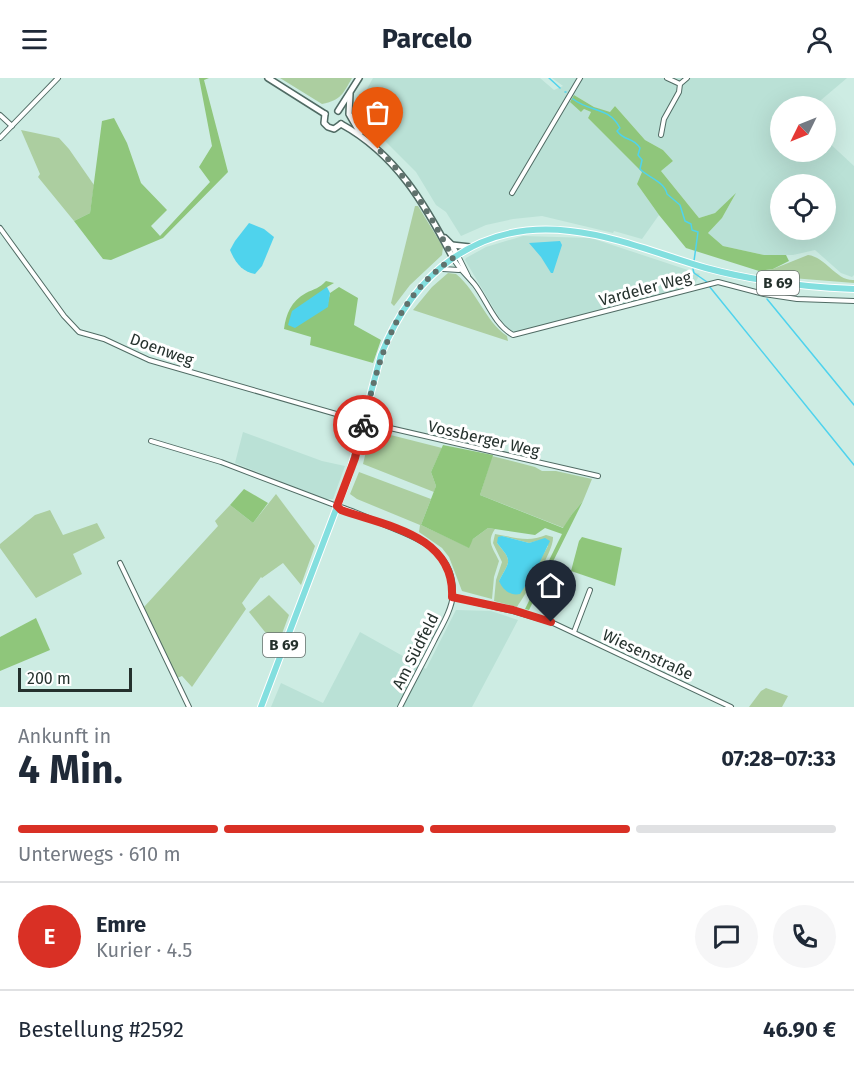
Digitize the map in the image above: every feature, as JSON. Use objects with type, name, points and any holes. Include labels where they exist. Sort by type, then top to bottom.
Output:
[{"type":"main road","points":[[268,78],[325,114]]},
{"type":"main road","points":[[338,111],[359,78]]},
{"type":"main road","points":[[350,94],[349,114],[360,135]]},
{"type":"main road","points":[[330,110],[338,111],[343,118],[341,124],[334,129],[328,127],[324,120],[325,114],[330,110]]},
{"type":"main road","points":[[341,124],[378,149],[401,172],[455,257]]},
{"type":"main road","name":"B 69","points":[[261,707],[352,466],[381,355],[392,328],[414,294],[439,269],[455,257],[470,247],[496,236],[545,229],[571,231],[624,242],[733,275],[776,283],[854,290]]},
{"type":"main road","points":[[441,235],[452,245],[455,257]]},
{"type":"main road","name":"B 69","points":[[452,245],[470,247]]},
{"type":"street","points":[[0,138],[58,78]]},
{"type":"street","points":[[512,193],[580,78]]},
{"type":"street","points":[[667,78],[680,84]]},
{"type":"street","points":[[680,84],[687,78]]},
{"type":"street","points":[[661,135],[664,119],[679,92],[680,84]]},
{"type":"street","points":[[0,115],[12,126]]},
{"type":"street","name":"Doenweg","points":[[0,228],[64,316],[80,332],[104,339],[149,360],[364,422]]},
{"type":"street","name":"Vardeler Weg","points":[[455,257],[460,270],[470,279]]},
{"type":"street","name":"Vardeler Weg","points":[[455,257],[502,327],[513,334],[711,283],[727,283],[764,294],[797,299],[854,301]]},
{"type":"street","points":[[439,269],[460,270]]},
{"type":"street","name":"Vossberger Weg","points":[[364,422],[598,476]]},
{"type":"street","name":"Am Südfeld","points":[[151,441],[221,462],[337,506],[343,506],[418,538],[432,547],[448,569],[452,597],[444,620],[400,707]]},
{"type":"street","points":[[120,563],[189,707]]},
{"type":"street","points":[[574,632],[590,590]]},
{"type":"street","name":"Wiesenstraße","points":[[452,597],[551,622],[731,706]]},
{"type":"shaded area","points":[[373,78],[540,78],[554,90],[563,86],[552,78],[847,78],[826,96],[770,96],[770,162],[836,162],[836,149],[854,166],[854,275],[852,277],[841,273],[815,250],[793,255],[764,255],[723,246],[708,233],[722,218],[735,195],[715,213],[699,218],[661,171],[673,161],[663,150],[645,140],[615,106],[610,113],[574,95],[581,112],[584,109],[591,112],[588,118],[643,172],[637,184],[659,215],[642,239],[542,216],[486,225],[461,236],[446,212],[436,205],[416,172],[362,118],[358,105]]},
{"type":"shaded area","points":[[523,236],[591,238],[700,274],[693,287],[515,333],[503,324],[465,260],[486,247]]},
{"type":"shaded area","points":[[243,432],[322,461],[345,466],[333,499],[325,499],[235,463]]},
{"type":"shaded area","points":[[456,610],[491,611],[518,620],[472,707],[271,707],[281,683],[323,703],[360,632],[426,669]]},
{"type":"green space","points":[[199,78],[209,78],[204,80],[228,172],[163,238],[111,260],[103,259],[74,221],[90,213],[102,121],[114,118],[127,143],[141,183],[167,210],[151,226],[160,236],[210,182],[199,167],[212,146]]},
{"type":"green space","points":[[280,78],[352,78],[341,96],[322,104]]},
{"type":"green space","points":[[574,95],[594,107],[610,112],[615,106],[645,140],[663,150],[673,161],[661,171],[699,218],[715,213],[736,193],[722,218],[708,233],[723,246],[764,255],[786,255],[789,261],[773,269],[759,271],[686,248],[637,184],[642,172],[588,118],[591,112],[584,109],[581,112],[570,102]]},
{"type":"green space","points":[[21,130],[59,138],[69,149],[94,185],[90,213],[74,221],[38,177],[40,174]]},
{"type":"green space","points":[[415,206],[418,206],[443,247],[442,255],[410,285],[394,306],[391,303]]},
{"type":"green space","points":[[808,255],[820,260],[842,277],[854,280],[854,283],[792,278],[759,271],[773,269]]},
{"type":"green space","points":[[448,273],[456,274],[463,281],[499,330],[507,336],[508,341],[413,310],[432,287]]},
{"type":"green space","points":[[326,281],[334,283],[327,287],[327,307],[330,293],[339,287],[358,298],[354,325],[381,340],[373,363],[310,345],[311,337],[284,329],[286,318],[293,304]]},
{"type":"green space","points":[[371,430],[442,448],[431,472],[436,486],[434,492],[363,464]]},
{"type":"green space","points":[[443,445],[493,455],[480,495],[563,528],[583,501],[529,610],[525,609],[562,534],[545,528],[535,535],[488,528],[473,539],[469,548],[421,525],[436,486],[431,472]]},
{"type":"green space","points":[[492,456],[535,467],[542,471],[556,471],[592,479],[583,501],[564,528],[480,495]]},
{"type":"green space","points":[[359,472],[431,499],[421,525],[468,547],[473,539],[488,528],[495,529],[491,541],[499,561],[494,577],[492,599],[462,591],[449,557],[442,548],[419,532],[420,525],[350,494]]},
{"type":"green space","points":[[244,489],[268,503],[253,523],[230,505]]},
{"type":"green space","points":[[276,494],[315,546],[301,585],[283,563],[261,577],[242,603],[246,609],[192,687],[182,676],[177,678],[144,607],[218,526],[215,521],[230,505],[253,523]]},
{"type":"green space","points":[[50,510],[63,535],[97,523],[105,538],[73,554],[82,574],[36,598],[0,548],[0,544],[35,515]]},
{"type":"green space","points":[[495,534],[527,539],[546,535],[553,537],[544,562],[517,607],[494,601],[496,580],[502,562],[493,543]],"holes":[[[502,536],[529,543],[545,539],[548,546],[528,581],[499,581],[508,561],[506,554],[497,543]]]},
{"type":"green space","points":[[582,537],[622,548],[615,586],[571,571]]},
{"type":"green space","points":[[269,595],[289,615],[277,647],[249,612]]},
{"type":"green space","points":[[36,618],[50,650],[0,671],[0,637]]},
{"type":"green space","points":[[766,688],[788,696],[782,707],[749,707],[761,691]]},
{"type":"water","points":[[249,223],[264,229],[274,237],[262,266],[255,274],[240,266],[230,250]]},
{"type":"water","points":[[560,241],[562,245],[553,273],[551,273],[529,243]]},
{"type":"water","points":[[327,287],[330,293],[328,307],[295,328],[288,325],[292,311]]},
{"type":"water","points":[[498,537],[529,543],[545,538],[550,541],[536,570],[520,594],[507,592],[499,581],[508,561],[506,554],[497,543]]},
{"type":"waterway","points":[[549,78],[560,88]]},
{"type":"waterway","points":[[573,99],[610,116],[620,128],[617,131],[640,148],[638,155],[642,160],[640,169],[663,186],[667,194],[680,205],[685,221],[691,224],[692,230],[698,232],[694,261]]},
{"type":"waterway","points":[[693,269],[694,273],[707,282]]},
{"type":"waterway","points":[[709,286],[854,465]]},
{"type":"waterway","points":[[767,299],[854,405]]},
{"type":"way so far","points":[[363,425],[381,355],[399,314],[427,280],[453,258],[410,184],[378,149]]},
{"type":"route","points":[[363,425],[355,458],[337,506],[341,510],[360,515],[426,542],[441,557],[448,569],[452,584],[452,597],[513,610],[551,622]]}]
